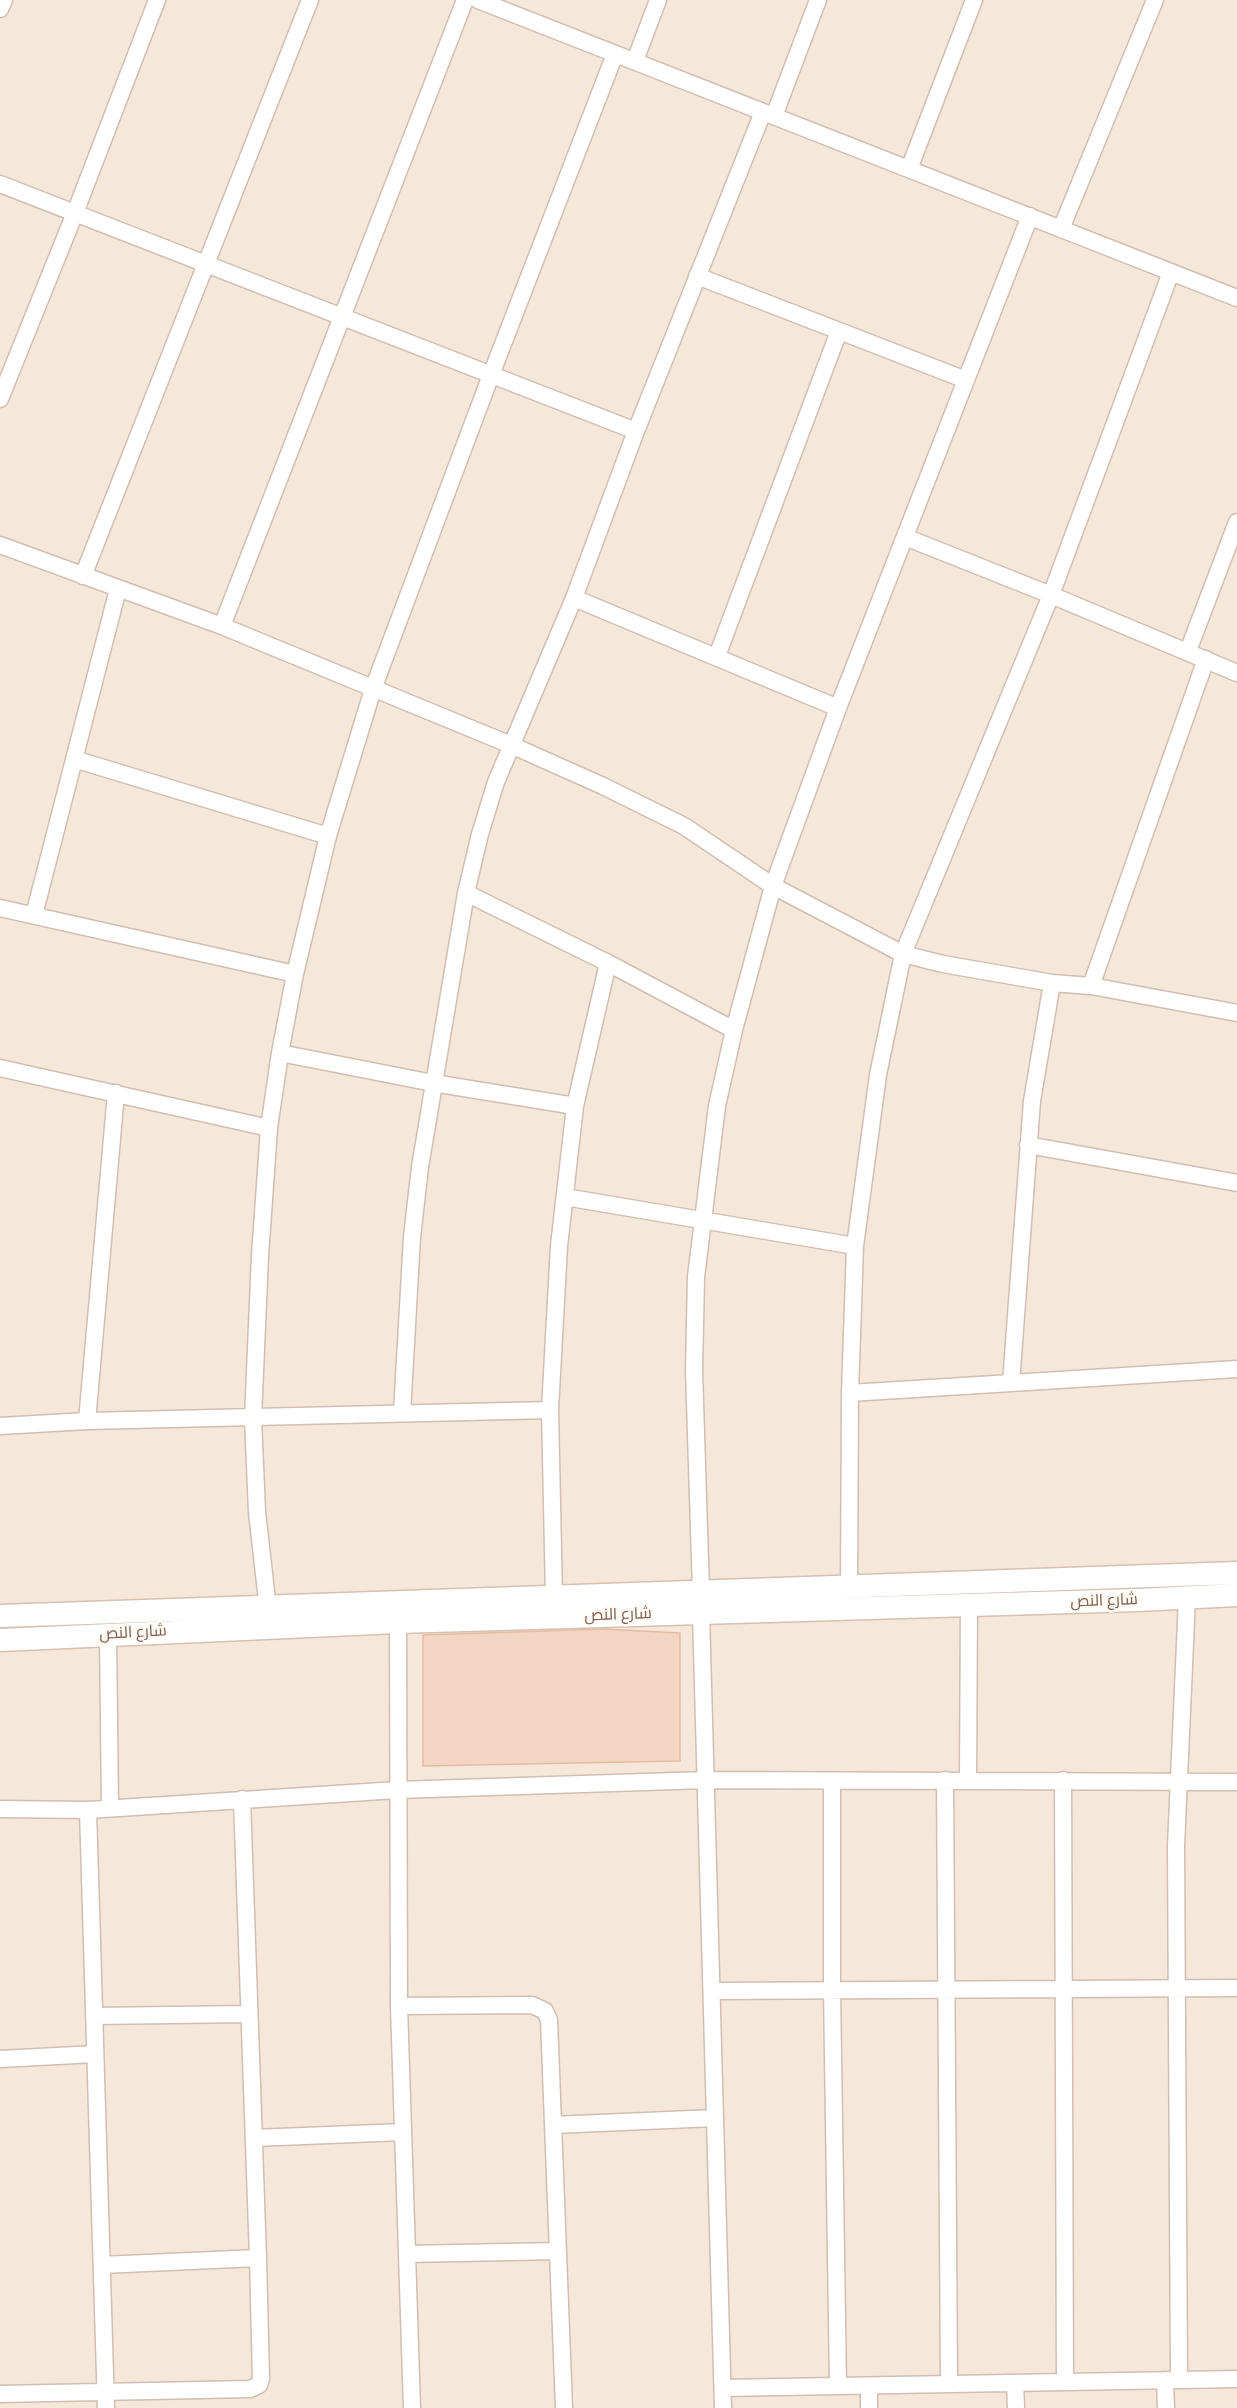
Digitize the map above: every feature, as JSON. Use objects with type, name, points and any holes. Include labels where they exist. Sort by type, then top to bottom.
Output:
[{"type":"main road","name":"شارع النص","points":[[0,1616],[269,1617],[398,1622],[701,1602],[849,1588],[1237,1573]]},
{"type":"main road","points":[[1138,1577],[1138,1600]]},
{"type":"main road","name":"شارع النص","points":[[0,1640],[108,1634],[269,1617],[554,1597],[701,1602],[969,1605],[1237,1595]]},
{"type":"street","points":[[0,9],[4,0]]},
{"type":"street","points":[[0,399],[157,0]]},
{"type":"street","points":[[82,576],[310,0]]},
{"type":"street","points":[[222,626],[465,0]]},
{"type":"street","points":[[635,61],[658,0]]},
{"type":"street","points":[[402,1413],[412,1237],[433,1083],[466,893],[483,824],[512,745],[574,598],[697,276],[819,0]]},
{"type":"street","points":[[909,169],[974,0]]},
{"type":"street","points":[[1061,229],[1155,0]]},
{"type":"street","points":[[488,2],[1237,298]]},
{"type":"street","points":[[269,1617],[257,1512],[254,1418],[260,1256],[269,1128],[295,974],[328,836],[373,688],[615,54]]},
{"type":"street","points":[[0,184],[636,431]]},
{"type":"street","points":[[723,2408],[694,1370],[696,1277],[717,1107],[734,1030],[773,886],[838,708],[1030,216]]},
{"type":"street","points":[[849,1588],[850,1393],[855,1246],[878,1075],[903,954],[1051,595],[1171,272]]},
{"type":"street","points":[[697,276],[966,380]]},
{"type":"street","points":[[717,656],[839,331]]},
{"type":"street","points":[[1188,651],[1237,522]]},
{"type":"street","points":[[905,537],[1237,673]]},
{"type":"street","points":[[0,544],[222,626],[512,745],[636,801],[684,826],[773,886],[903,954],[943,964],[1052,983],[1091,986],[1237,1013]]},
{"type":"street","points":[[34,915],[118,589]]},
{"type":"street","points":[[574,598],[838,708]]},
{"type":"street","points":[[1091,986],[1206,659]]},
{"type":"street","points":[[74,759],[328,836]]},
{"type":"street","points":[[466,893],[608,963],[734,1030]]},
{"type":"street","points":[[0,908],[295,974]]},
{"type":"street","points":[[554,1597],[550,1410],[557,1271],[575,1106],[608,963]]},
{"type":"street","points":[[1011,1383],[1032,1101],[1052,983]]},
{"type":"street","points":[[280,1053],[433,1083],[575,1106]]},
{"type":"street","points":[[0,1068],[269,1128]]},
{"type":"street","points":[[87,1421],[116,1093]]},
{"type":"street","points":[[1028,1145],[1237,1183]]},
{"type":"street","points":[[565,1197],[701,1222],[855,1246]]},
{"type":"street","points":[[850,1393],[1237,1369]]},
{"type":"street","points":[[0,1426],[87,1421],[550,1410]]},
{"type":"street","points":[[1166,2408],[1172,2380],[1177,1988],[1176,1876],[1187,1598]]},
{"type":"street","points":[[968,1780],[969,1605]]},
{"type":"street","points":[[398,1622],[399,2006],[412,2408]]},
{"type":"street","points":[[108,1634],[110,1808]]},
{"type":"street","points":[[0,1809],[88,1810],[397,1790],[706,1780],[1237,1782]]},
{"type":"street","points":[[945,1780],[949,2384]]},
{"type":"street","points":[[1063,1780],[1065,2382]]},
{"type":"street","points":[[832,1781],[832,1989],[838,2386]]},
{"type":"street","points":[[0,2394],[106,2400],[250,2389],[259,2385],[261,2379],[258,2258],[242,1799]]},
{"type":"street","points":[[88,1810],[106,2400]]},
{"type":"street","points":[[712,1991],[1237,1988]]},
{"type":"street","points":[[399,2006],[532,2006],[545,2011],[551,2030],[564,2408]]},
{"type":"street","points":[[94,2016],[249,2014]]},
{"type":"street","points":[[0,2059],[95,2054]]},
{"type":"street","points":[[553,2125],[715,2118]]},
{"type":"street","points":[[254,2138],[403,2132]]},
{"type":"street","points":[[406,2254],[558,2251]]},
{"type":"street","points":[[102,2265],[258,2258]]},
{"type":"street","points":[[723,2388],[1237,2379]]},
{"type":"street","points":[[1015,2383],[1016,2408]]},
{"type":"street","points":[[869,2386],[869,2408]]},
{"type":"shaded area","points":[[0,0],[1237,0],[1237,2408],[0,2408]]},
{"type":"building","points":[[604,1629],[680,1633],[680,1761],[423,1766],[423,1635]]}]
